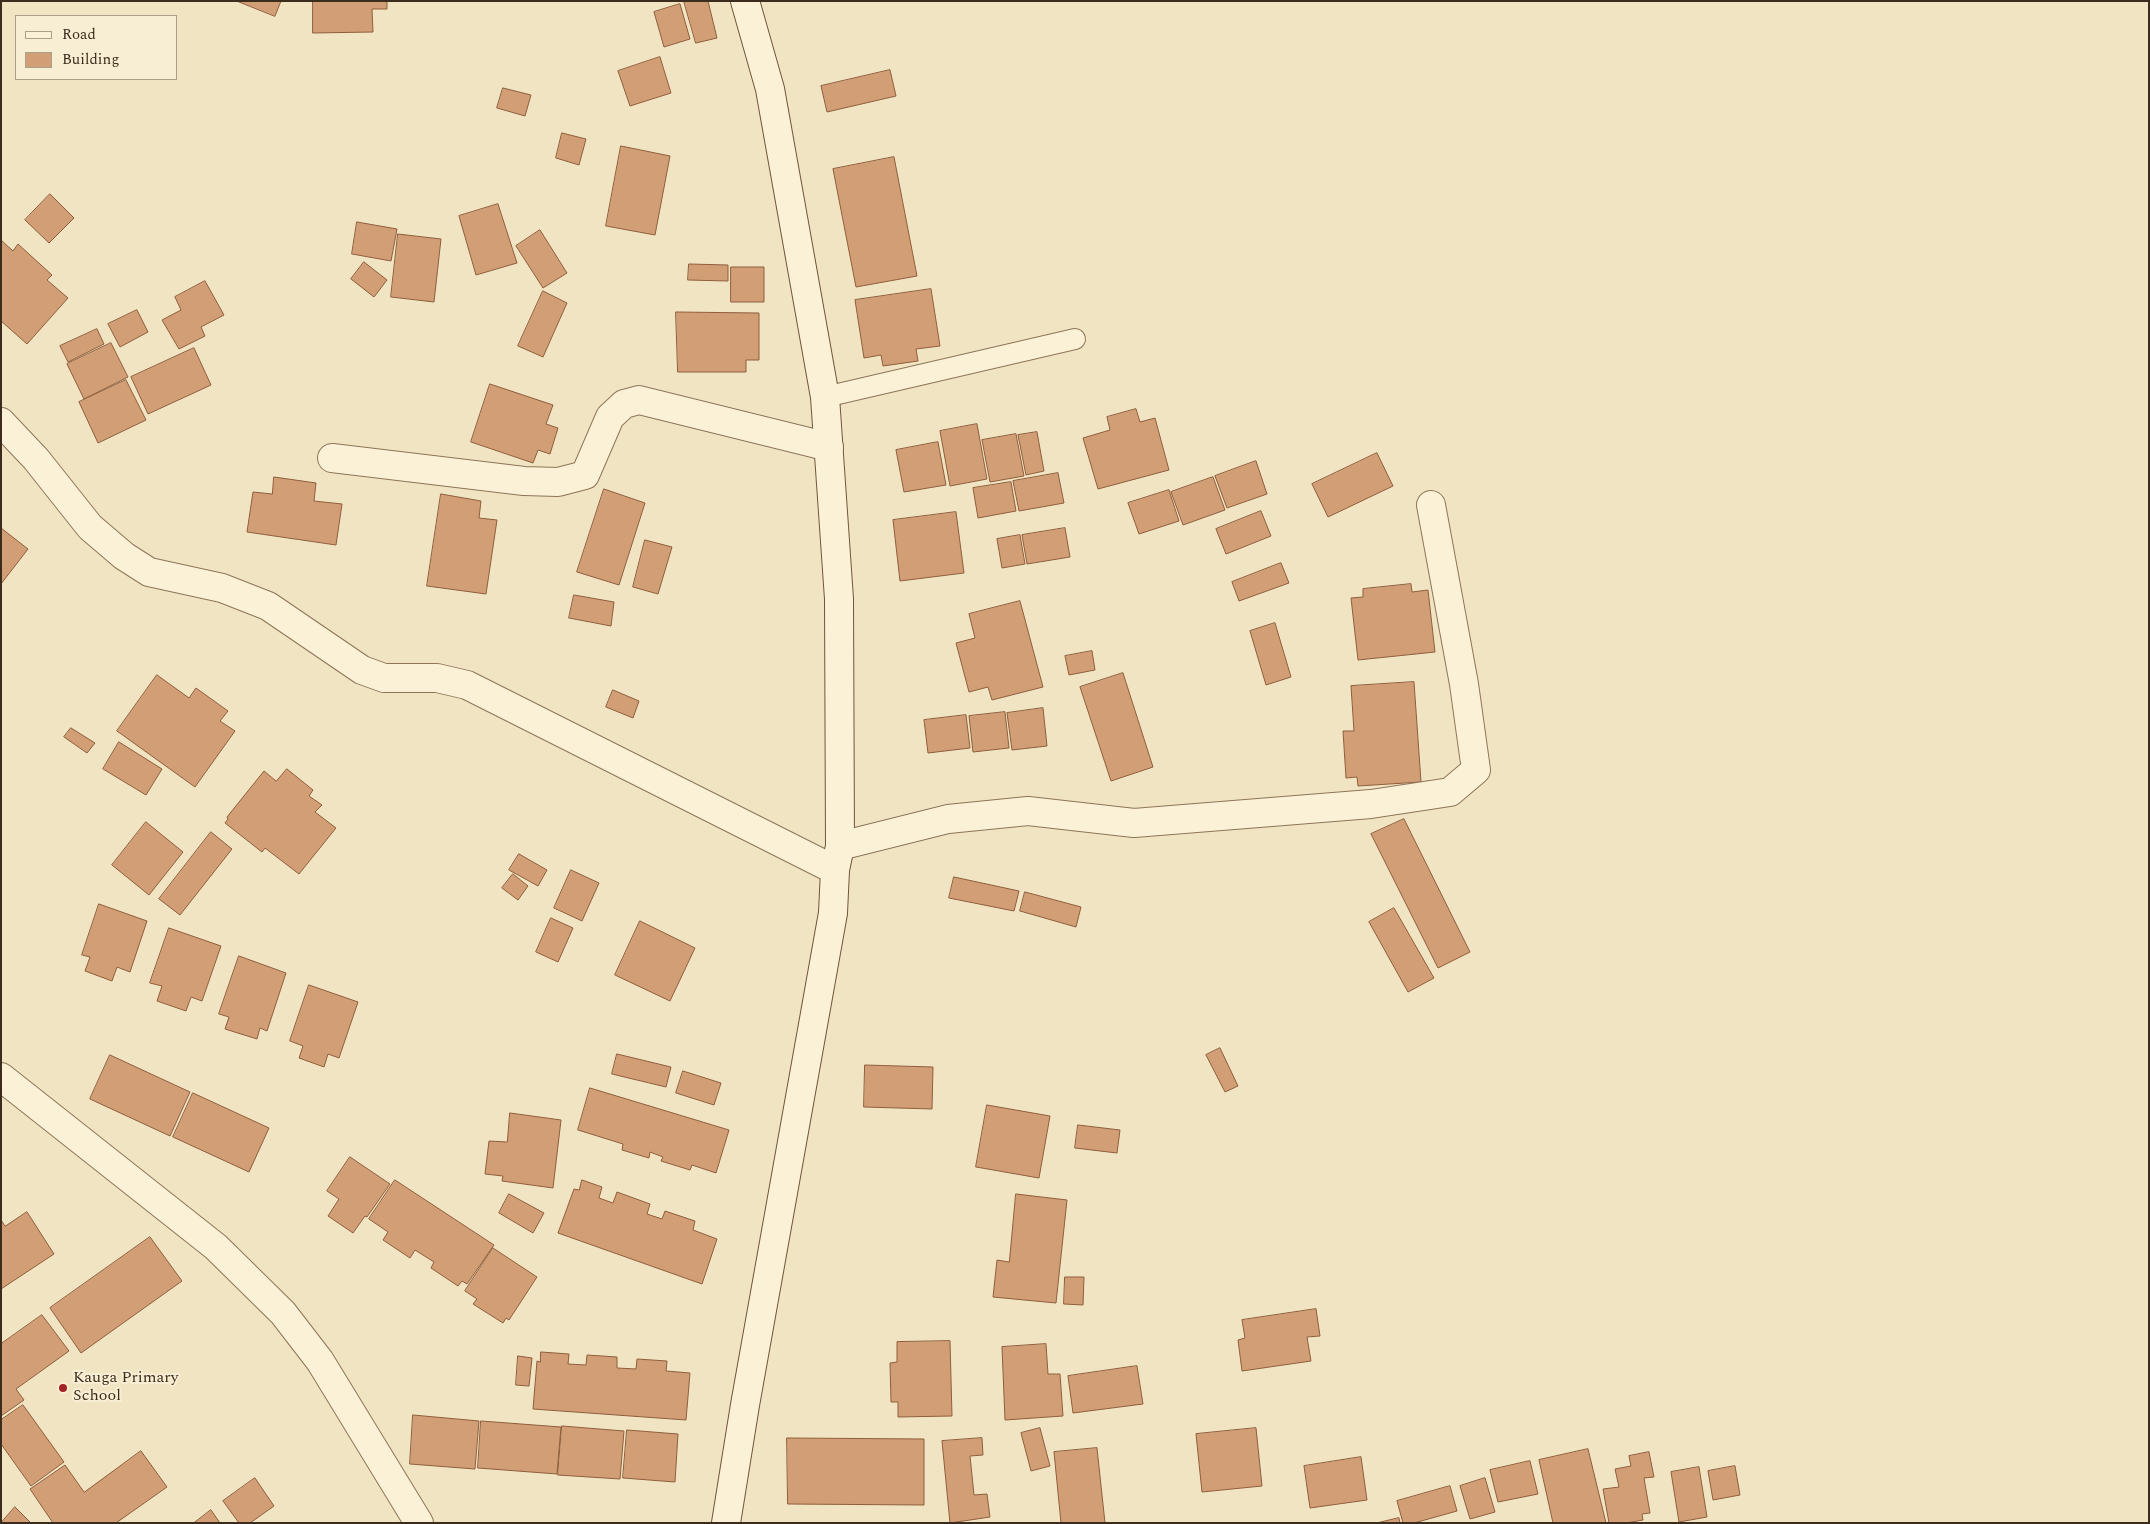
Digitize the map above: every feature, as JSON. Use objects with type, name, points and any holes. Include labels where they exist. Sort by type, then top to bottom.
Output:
[{"type":"street","points":[[726,1523],[745,1405],[833,913],[838,858],[839,599],[825,397],[770,89],[745,1]]},
{"type":"street","points":[[332,458],[524,481],[558,482],[585,475],[610,417],[624,404],[638,400],[828,447]]},
{"type":"street","points":[[1,422],[36,459],[90,527],[124,556],[150,572],[222,588],[268,606],[362,670],[384,678],[438,678],[467,685],[838,858],[948,819],[1028,811],[1134,823],[1371,804],[1450,792],[1476,770],[1464,684],[1431,506]]},
{"type":"street","points":[[1,1077],[216,1247],[283,1313],[320,1361],[419,1523]]},
{"type":"lane","points":[[825,397],[1075,339]]},
{"type":"building","points":[[237,1],[281,1],[275,16]]},
{"type":"building","points":[[313,1],[387,1],[387,9],[372,9],[373,32],[313,33]]},
{"type":"building","points":[[684,1],[708,1],[717,38],[696,43]]},
{"type":"building","points":[[680,4],[690,39],[664,47],[654,12]]},
{"type":"building","points":[[660,57],[671,93],[630,106],[618,71]]},
{"type":"building","points":[[890,70],[896,96],[827,112],[821,86]]},
{"type":"building","points":[[503,88],[531,95],[525,116],[497,108]]},
{"type":"building","points":[[562,133],[586,139],[579,165],[556,158]]},
{"type":"building","points":[[621,146],[670,156],[655,235],[606,226]]},
{"type":"building","points":[[894,157],[917,276],[856,287],[833,169]]},
{"type":"building","points":[[50,194],[74,218],[49,243],[25,220]]},
{"type":"building","points":[[498,204],[517,263],[476,275],[459,216]]},
{"type":"building","points":[[357,222],[397,229],[391,261],[352,254]]},
{"type":"building","points":[[540,230],[567,273],[543,288],[516,246]]},
{"type":"building","points":[[398,234],[441,239],[434,302],[391,297]]},
{"type":"building","points":[[1,240],[13,251],[18,244],[52,275],[47,280],[68,298],[27,344],[1,321]]},
{"type":"building","points":[[364,262],[387,280],[374,297],[351,279]]},
{"type":"building","points":[[689,264],[728,265],[728,281],[688,280]]},
{"type":"building","points":[[731,267],[764,267],[764,302],[731,302]]},
{"type":"building","points":[[205,281],[224,315],[201,327],[205,336],[179,349],[162,320],[181,310],[175,297]]},
{"type":"building","points":[[931,289],[940,346],[916,349],[918,361],[883,366],[881,355],[864,358],[855,300]]},
{"type":"building","points":[[543,291],[567,303],[543,357],[518,346]]},
{"type":"building","points":[[137,310],[148,332],[120,347],[108,324]]},
{"type":"building","points":[[676,312],[759,313],[759,360],[746,360],[746,372],[678,372]]},
{"type":"building","points":[[97,329],[104,344],[68,362],[60,346]]},
{"type":"building","points":[[111,343],[128,377],[84,399],[67,364]]},
{"type":"building","points":[[194,348],[211,385],[148,414],[131,377]]},
{"type":"building","points":[[126,380],[146,420],[98,443],[79,402]]},
{"type":"building","points":[[490,384],[553,405],[546,424],[558,428],[550,454],[538,450],[533,463],[471,442]]},
{"type":"building","points":[[1136,409],[1140,422],[1155,418],[1169,470],[1098,489],[1083,438],[1110,430],[1107,417]]},
{"type":"building","points":[[977,424],[987,479],[950,486],[940,431]]},
{"type":"building","points":[[1037,432],[1044,471],[1026,475],[1018,435]]},
{"type":"building","points":[[1016,434],[1024,476],[990,482],[982,440]]},
{"type":"building","points":[[938,442],[946,485],[904,492],[896,450]]},
{"type":"building","points":[[1377,453],[1393,486],[1328,517],[1312,484]]},
{"type":"building","points":[[1256,461],[1267,494],[1227,508],[1215,476]]},
{"type":"building","points":[[1058,473],[1064,503],[1019,511],[1013,481]]},
{"type":"building","points":[[274,477],[316,483],[314,501],[342,504],[336,545],[247,532],[253,492],[272,494]]},
{"type":"building","points":[[1213,477],[1225,510],[1183,525],[1171,492]]},
{"type":"building","points":[[1011,482],[1016,511],[978,518],[973,488]]},
{"type":"building","points":[[604,489],[645,503],[619,585],[577,572]]},
{"type":"building","points":[[1169,490],[1179,521],[1139,534],[1128,503]]},
{"type":"building","points":[[441,494],[481,501],[479,518],[497,520],[486,594],[427,586]]},
{"type":"building","points":[[1261,511],[1271,536],[1226,554],[1216,529]]},
{"type":"building","points":[[956,512],[964,573],[900,581],[893,520]]},
{"type":"building","points":[[1,528],[28,549],[1,584]]},
{"type":"building","points":[[1065,528],[1070,557],[1027,564],[1022,535]]},
{"type":"building","points":[[1020,535],[1025,564],[1002,568],[997,539]]},
{"type":"building","points":[[645,540],[672,547],[658,594],[633,587]]},
{"type":"building","points":[[1281,563],[1289,583],[1239,601],[1232,582]]},
{"type":"building","points":[[1411,584],[1412,592],[1428,590],[1435,652],[1358,660],[1351,598],[1363,597],[1363,589]]},
{"type":"building","points":[[574,595],[614,602],[611,626],[569,618]]},
{"type":"building","points":[[1020,601],[1043,687],[992,700],[988,687],[969,692],[956,643],[975,638],[969,614]]},
{"type":"building","points":[[1275,623],[1291,677],[1266,685],[1250,631]]},
{"type":"building","points":[[1092,651],[1095,670],[1069,675],[1065,656]]},
{"type":"building","points":[[1123,673],[1153,767],[1111,781],[1080,687]]},
{"type":"building","points":[[157,675],[189,698],[196,688],[228,711],[220,721],[235,731],[195,787],[117,731]]},
{"type":"building","points":[[1414,682],[1421,782],[1358,786],[1357,777],[1346,778],[1343,731],[1354,731],[1351,686]]},
{"type":"building","points":[[613,690],[639,701],[633,718],[606,707]]},
{"type":"building","points":[[1043,708],[1047,746],[1012,750],[1007,713]]},
{"type":"building","points":[[1005,712],[1009,748],[973,752],[969,716]]},
{"type":"building","points":[[966,715],[970,748],[928,753],[924,720]]},
{"type":"building","points":[[71,728],[95,743],[87,753],[64,737]]},
{"type":"building","points":[[119,742],[162,769],[146,795],[103,769]]},
{"type":"building","points":[[287,769],[313,790],[309,796],[322,805],[315,812],[336,828],[299,874],[265,848],[262,852],[225,823],[228,819],[227,817],[264,771],[276,781]]},
{"type":"building","points":[[1404,819],[1470,952],[1438,968],[1371,834]]},
{"type":"building","points":[[146,822],[183,852],[149,895],[112,865]]},
{"type":"building","points":[[211,832],[232,849],[180,915],[159,899]]},
{"type":"building","points":[[519,854],[547,870],[538,886],[509,870]]},
{"type":"building","points":[[571,870],[599,883],[582,921],[554,908]]},
{"type":"building","points":[[513,874],[528,886],[518,900],[502,888]]},
{"type":"building","points":[[954,877],[1019,891],[1014,911],[949,898]]},
{"type":"building","points":[[1025,892],[1081,907],[1076,927],[1020,911]]},
{"type":"building","points":[[99,904],[147,921],[130,972],[117,967],[112,981],[85,971],[90,957],[82,955]]},
{"type":"building","points":[[1394,908],[1434,978],[1408,992],[1369,922]]},
{"type":"building","points":[[551,918],[573,928],[558,962],[536,952]]},
{"type":"building","points":[[640,921],[695,948],[670,1001],[615,975]]},
{"type":"building","points":[[169,928],[221,946],[202,1001],[191,997],[186,1011],[157,1001],[162,986],[150,983]]},
{"type":"building","points":[[239,956],[286,973],[267,1031],[260,1028],[257,1039],[225,1029],[229,1017],[219,1014]]},
{"type":"building","points":[[309,985],[358,1002],[339,1058],[328,1054],[324,1067],[299,1058],[303,1046],[290,1041]]},
{"type":"building","points":[[1220,1048],[1238,1086],[1225,1092],[1206,1055]]},
{"type":"building","points":[[617,1054],[671,1067],[666,1087],[612,1074]]},
{"type":"building","points":[[110,1055],[190,1092],[170,1136],[90,1099]]},
{"type":"building","points":[[865,1065],[933,1067],[932,1109],[864,1107]]},
{"type":"building","points":[[683,1071],[721,1083],[714,1105],[676,1093]]},
{"type":"building","points":[[590,1088],[729,1130],[716,1173],[692,1165],[690,1170],[661,1161],[663,1157],[650,1152],[649,1158],[622,1150],[623,1144],[578,1130]]},
{"type":"building","points":[[193,1093],[269,1128],[249,1172],[173,1137]]},
{"type":"building","points":[[987,1105],[1050,1116],[1039,1178],[976,1167]]},
{"type":"building","points":[[510,1113],[561,1120],[553,1188],[502,1181],[503,1176],[485,1174],[489,1141],[507,1142]]},
{"type":"building","points":[[1078,1125],[1120,1130],[1117,1153],[1075,1148]]},
{"type":"building","points":[[350,1157],[390,1184],[367,1217],[365,1216],[353,1233],[328,1216],[339,1199],[327,1191]]},
{"type":"building","points":[[395,1180],[494,1245],[467,1284],[462,1281],[458,1286],[431,1268],[434,1262],[415,1250],[410,1258],[383,1240],[388,1232],[369,1219]]},
{"type":"building","points":[[582,1180],[602,1187],[599,1198],[613,1203],[617,1192],[650,1204],[647,1214],[662,1219],[665,1211],[695,1221],[693,1230],[717,1239],[702,1284],[558,1233],[574,1189],[579,1190]]},
{"type":"building","points":[[509,1194],[544,1213],[533,1233],[499,1213]]},
{"type":"building","points":[[1016,1194],[1067,1200],[1056,1303],[993,1297],[997,1260],[1009,1262]]},
{"type":"building","points":[[27,1212],[54,1254],[1,1289],[1,1220],[5,1226]]},
{"type":"building","points":[[150,1237],[182,1281],[81,1353],[50,1308]]},
{"type":"building","points":[[493,1248],[537,1277],[509,1320],[506,1318],[503,1323],[473,1304],[477,1299],[465,1291]]},
{"type":"building","points":[[1065,1277],[1084,1277],[1083,1305],[1064,1304]]},
{"type":"building","points":[[1316,1309],[1320,1336],[1307,1337],[1311,1361],[1242,1371],[1238,1340],[1245,1338],[1242,1320]]},
{"type":"building","points":[[42,1315],[69,1351],[16,1389],[24,1400],[1,1416],[1,1344]]},
{"type":"building","points":[[950,1341],[952,1416],[898,1417],[898,1402],[891,1402],[890,1363],[897,1362],[897,1342]]},
{"type":"building","points":[[1046,1344],[1048,1374],[1060,1374],[1063,1416],[1005,1420],[1002,1347]]},
{"type":"building","points":[[541,1352],[569,1354],[568,1364],[586,1365],[587,1355],[617,1357],[617,1368],[636,1369],[637,1359],[667,1361],[666,1371],[690,1373],[686,1420],[533,1409],[537,1361],[540,1362]]},
{"type":"building","points":[[518,1356],[532,1358],[529,1386],[516,1385]]},
{"type":"building","points":[[1137,1366],[1143,1404],[1073,1413],[1068,1376]]},
{"type":"building","points":[[23,1405],[64,1462],[31,1486],[1,1444],[1,1420]]},
{"type":"building","points":[[413,1415],[479,1421],[475,1469],[410,1464]]},
{"type":"building","points":[[481,1421],[561,1427],[557,1474],[478,1468]]},
{"type":"building","points":[[562,1426],[624,1431],[620,1479],[558,1475]]},
{"type":"building","points":[[1040,1428],[1050,1466],[1031,1471],[1021,1433]]},
{"type":"building","points":[[1256,1428],[1262,1486],[1202,1492],[1196,1434]]},
{"type":"building","points":[[627,1430],[678,1434],[675,1482],[623,1478]]},
{"type":"building","points":[[787,1438],[924,1439],[924,1505],[788,1504]]},
{"type":"building","points":[[982,1438],[983,1455],[970,1456],[974,1495],[987,1494],[990,1517],[950,1523],[942,1441]]},
{"type":"building","points":[[1097,1448],[1105,1523],[1061,1523],[1054,1452]]},
{"type":"building","points":[[1588,1449],[1606,1523],[1553,1523],[1539,1460]]},
{"type":"building","points":[[141,1451],[167,1487],[116,1523],[53,1523],[30,1489],[65,1465],[84,1492]]},
{"type":"building","points":[[1649,1452],[1654,1477],[1644,1478],[1650,1513],[1642,1514],[1643,1520],[1609,1523],[1603,1489],[1619,1487],[1615,1469],[1631,1466],[1629,1456]]},
{"type":"building","points":[[1361,1457],[1367,1500],[1310,1508],[1304,1466]]},
{"type":"building","points":[[1530,1461],[1538,1494],[1498,1502],[1490,1470]]},
{"type":"building","points":[[1735,1466],[1740,1495],[1713,1500],[1708,1471]]},
{"type":"building","points":[[1699,1467],[1707,1517],[1679,1522],[1671,1472]]},
{"type":"building","points":[[255,1478],[274,1506],[250,1523],[239,1523],[223,1501]]},
{"type":"building","points":[[1485,1478],[1495,1512],[1470,1519],[1460,1486]]},
{"type":"building","points":[[1450,1486],[1457,1511],[1414,1523],[1403,1523],[1397,1501]]},
{"type":"building","points":[[15,1507],[31,1523],[1,1523]]},
{"type":"building","points":[[211,1510],[220,1523],[194,1523]]},
{"type":"building","points":[[1399,1518],[1400,1523],[1377,1523]]},
{"type":"place","name":"Kauga Primary School","points":[[63,1388]]}]
